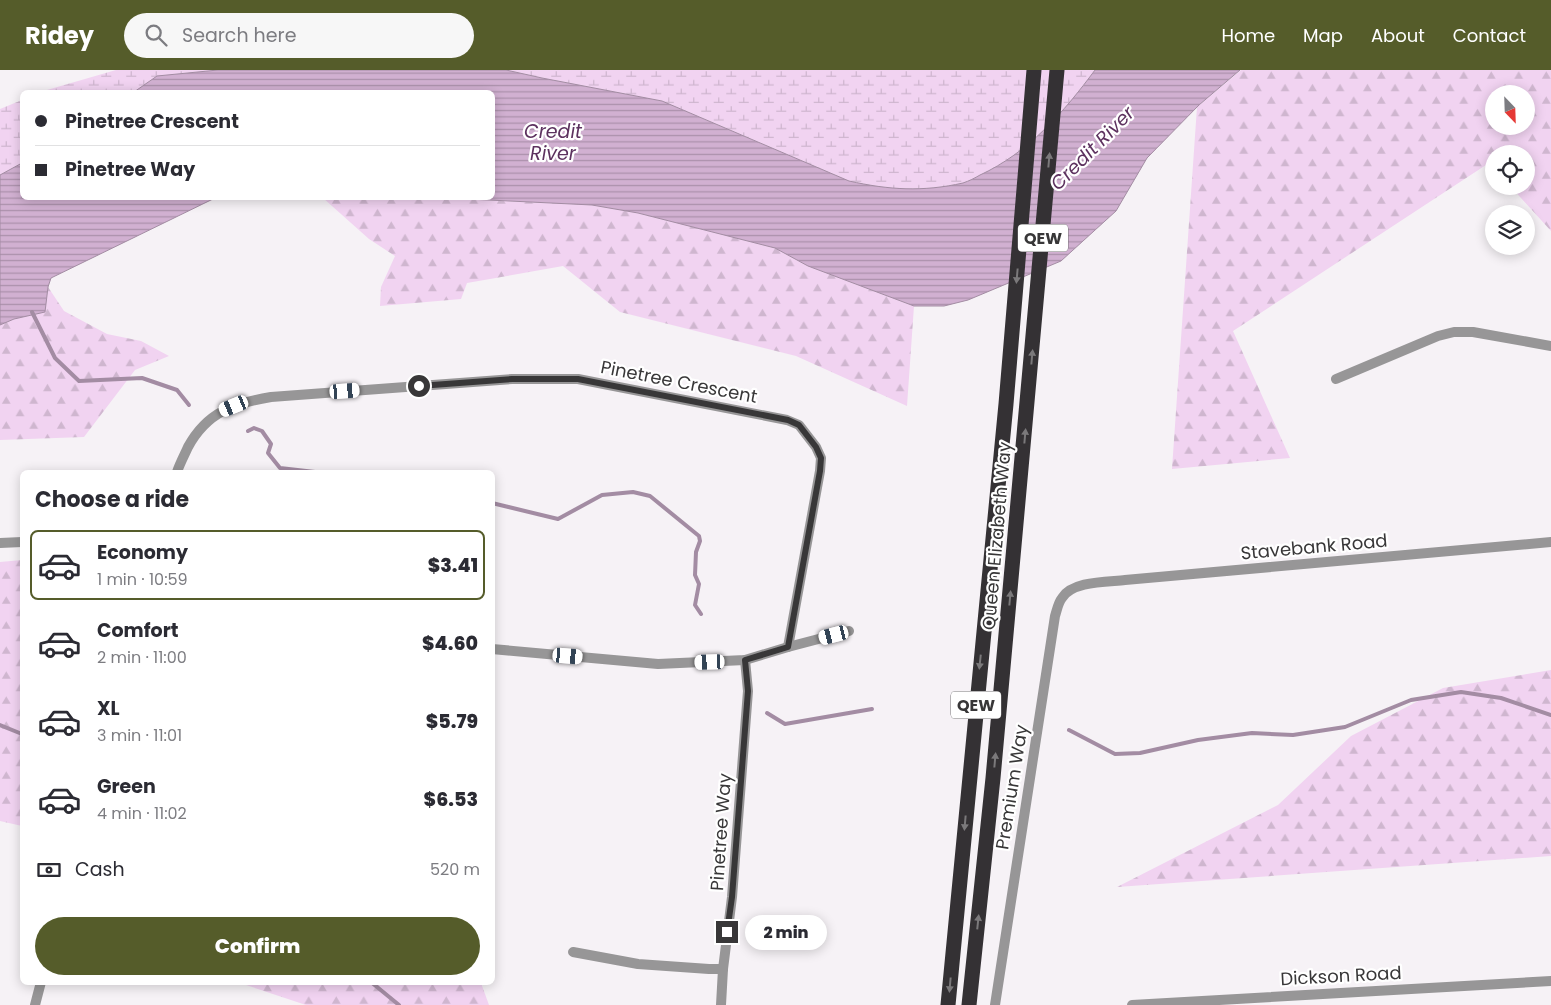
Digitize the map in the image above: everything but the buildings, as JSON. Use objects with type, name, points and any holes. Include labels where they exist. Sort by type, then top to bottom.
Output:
[{"type":"highway","name":"Queen Elizabeth Way","points":[[948,1005],[1006,404],[1034,70]]},
{"type":"highway","name":"Queen Elizabeth Way","points":[[969,1005],[993,778],[1057,70]]},
{"type":"street","points":[[1336,380],[1438,336],[1454,332],[1473,332],[1551,346]]},
{"type":"street","name":"Pinetree Crescent","points":[[178,470],[192,440],[205,424],[230,407],[246,401],[271,396],[512,379],[578,379],[788,420],[799,425],[816,447],[821,458],[788,647]]},
{"type":"street","points":[[0,542],[20,542]]},
{"type":"street","name":"Stavebank Road","points":[[1080,585],[1551,542]]},
{"type":"street","name":"Premium Way","points":[[995,1005],[1055,616],[1066,592],[1080,585]]},
{"type":"street","points":[[495,649],[658,664],[745,660],[849,631]]},
{"type":"street","name":"Pinetree Way","points":[[721,1005],[723,969],[732,897],[747,700],[745,660]]},
{"type":"street","points":[[573,952],[638,964],[723,969]]},
{"type":"street","name":"Dickson Road","points":[[1132,1005],[1270,1001],[1551,981]]},
{"type":"street","points":[[35,1005],[40,985]]},
{"type":"green space","points":[[116,70],[218,70],[157,76],[137,90],[47,90]]},
{"type":"green space","points":[[506,70],[1095,70],[1071,101],[1044,130],[1014,155],[997,166],[963,183],[934,188],[906,189],[849,181],[662,101]]},
{"type":"green space","points":[[1241,70],[1551,70],[1551,231],[1535,213],[1535,205],[1527,205],[1518,195],[1535,195],[1535,145],[1485,145],[1485,166],[1233,331],[1290,458],[1172,469],[1197,107]]},
{"type":"green space","points":[[20,101],[20,164],[0,175],[0,109]]},
{"type":"green space","points":[[325,200],[489,200],[592,205],[638,213],[775,248],[808,266],[914,306],[907,406],[796,356],[620,312],[563,266],[467,283],[461,299],[380,306],[381,287],[395,256],[369,239]]},
{"type":"green space","points":[[48,287],[64,311],[107,334],[141,341],[169,356],[135,370],[84,437],[0,440],[0,325],[14,319],[44,312]]},
{"type":"green space","points":[[20,560],[20,826],[0,821],[0,562]]},
{"type":"green space","points":[[1551,670],[1551,856],[1117,887],[1278,805],[1351,736],[1443,688]]},
{"type":"green space","points":[[246,985],[482,985],[489,1005],[306,1005]]},
{"type":"water","name":"Credit River","points":[[218,70],[506,70],[662,101],[849,181],[892,188],[920,189],[963,183],[1014,155],[1058,116],[1095,70],[1240,70],[1199,105],[1147,158],[1116,211],[1061,261],[968,300],[944,306],[914,306],[808,266],[775,248],[638,213],[592,205],[489,200],[495,200],[495,90],[137,90],[157,76]]},
{"type":"water","points":[[20,164],[20,200],[211,200],[51,278],[45,312],[14,319],[0,325],[0,175]]},
{"type":"waterway","points":[[32,312],[55,358],[79,381],[142,378],[177,390],[189,405]]},
{"type":"waterway","points":[[248,431],[254,428],[262,431],[271,444],[268,453],[280,468],[298,470]]},
{"type":"waterway","points":[[495,504],[558,519],[602,495],[633,492],[650,496],[699,536],[700,541],[696,552],[695,575],[699,584],[695,605],[701,614]]},
{"type":"waterway","points":[[1069,730],[1115,754],[1140,753],[1198,740],[1252,733],[1293,735],[1345,727],[1411,700],[1461,692],[1501,698],[1551,715]]},
{"type":"waterway","points":[[767,713],[785,724],[872,709]]},
{"type":"waterway","points":[[0,725],[20,733]]},
{"type":"waterway","points":[[375,985],[399,1005]]},
{"type":"route","points":[[419,386],[512,379],[578,379],[788,420],[799,425],[816,447],[821,458],[820,471],[788,647],[745,660],[748,691],[732,897],[727,932]]}]
